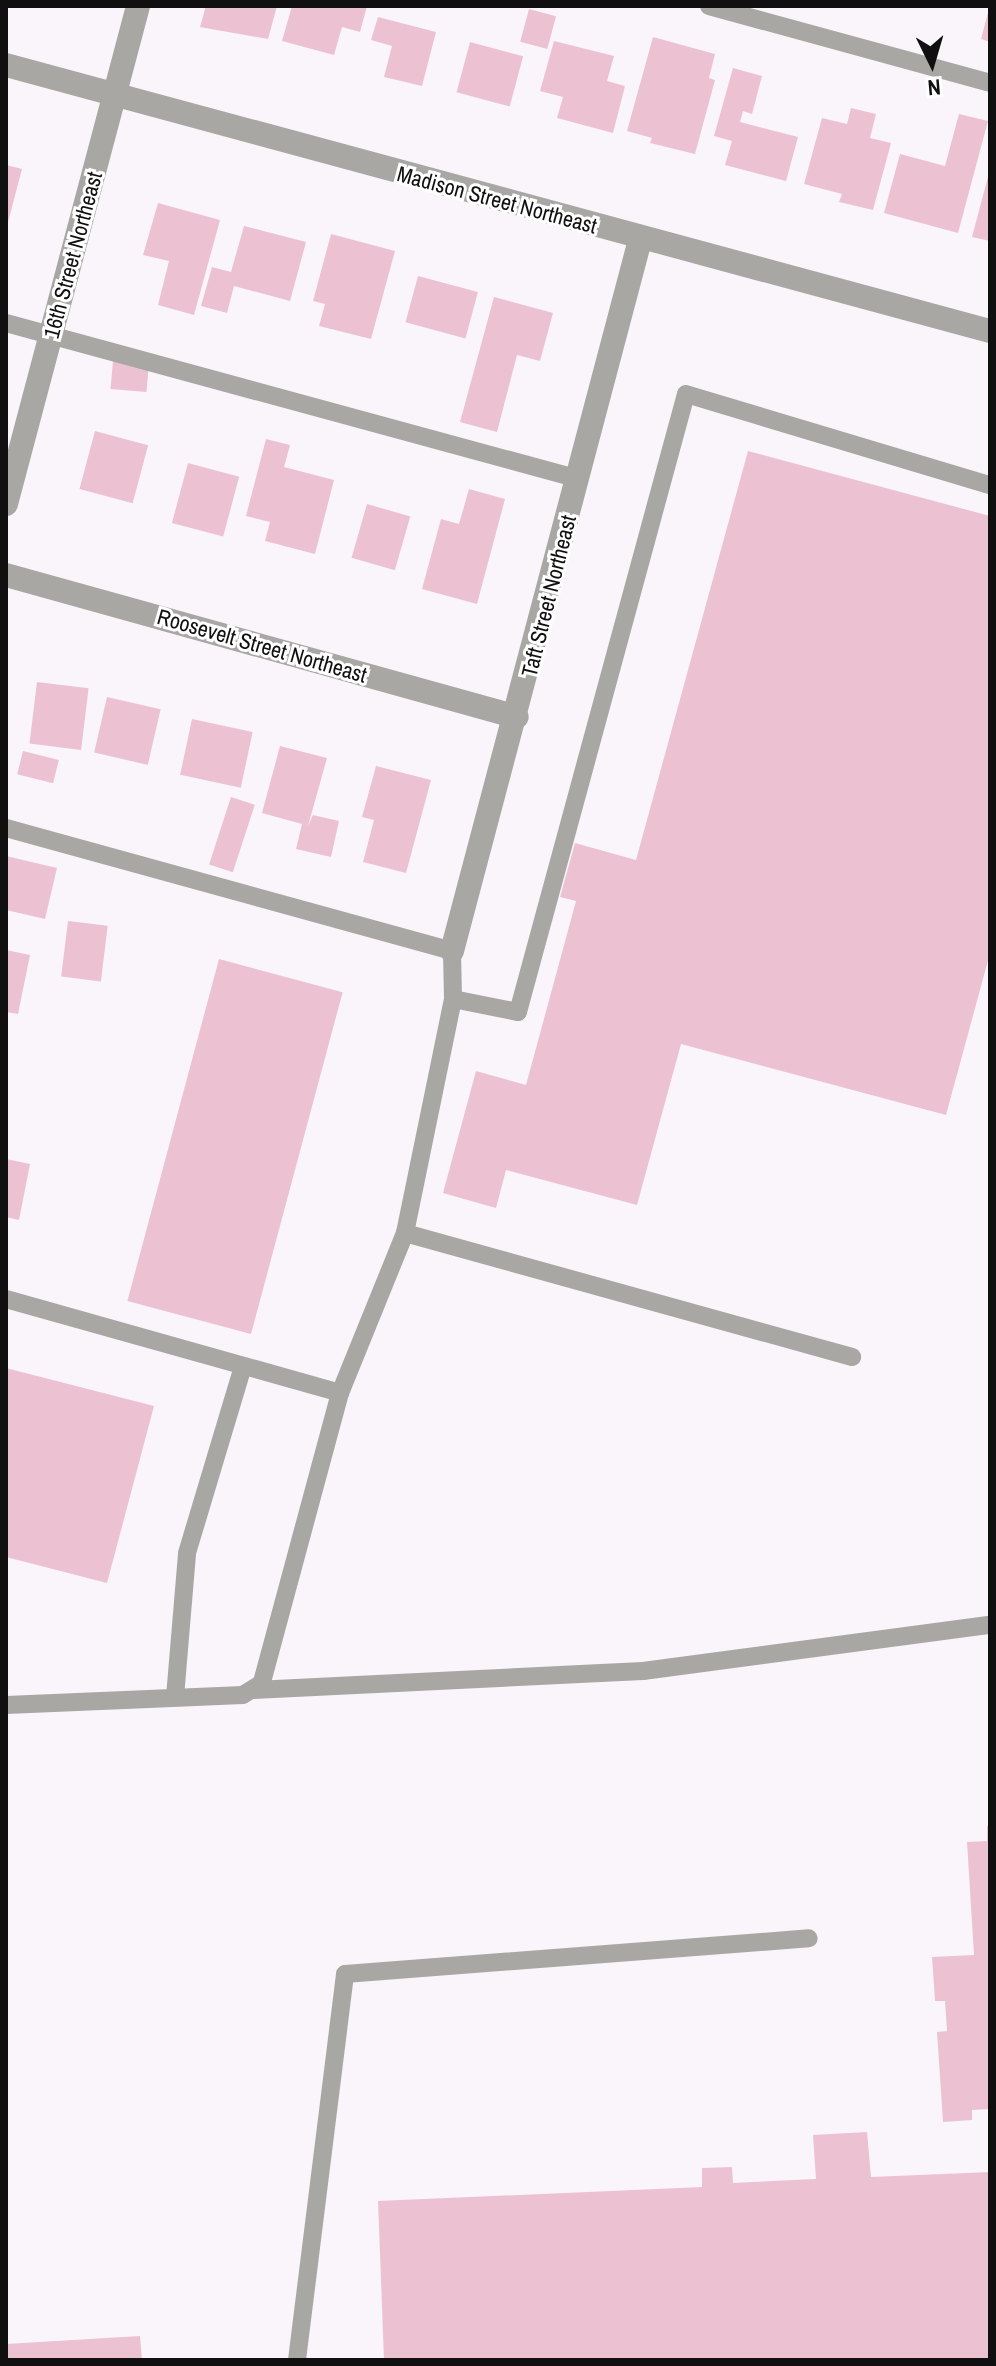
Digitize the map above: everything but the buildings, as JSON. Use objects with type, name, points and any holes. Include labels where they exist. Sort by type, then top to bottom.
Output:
[{"type":"street","name":"16th Street Northeast","points":[[6,504],[138,6]]},
{"type":"street","name":"Madison Street Northeast","points":[[6,65],[640,240],[990,331]]},
{"type":"street","name":"Taft Street Northeast","points":[[452,951],[517,717],[640,240]]},
{"type":"street","name":"Roosevelt Street Northeast","points":[[6,575],[517,717]]},
{"type":"lane","points":[[709,6],[990,83]]},
{"type":"lane","points":[[6,323],[579,479]]},
{"type":"lane","points":[[453,999],[518,1012],[686,394],[990,485]]},
{"type":"lane","points":[[6,828],[452,951],[453,999],[405,1233],[340,1393],[262,1683],[253,1690]]},
{"type":"lane","points":[[405,1233],[852,1357]]},
{"type":"lane","points":[[6,1299],[340,1393]]},
{"type":"lane","points":[[175,1697],[187,1553],[243,1366]]},
{"type":"lane","points":[[6,1705],[643,1671],[990,1625]]},
{"type":"lane","points":[[297,2360],[345,1974],[809,1938]]}]
